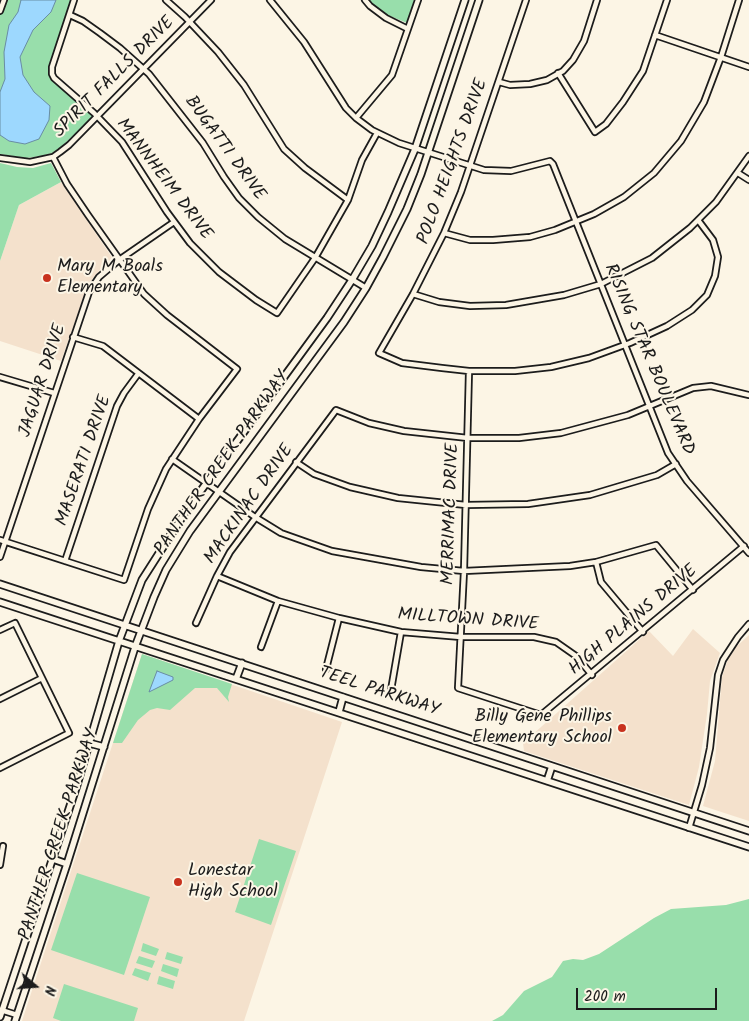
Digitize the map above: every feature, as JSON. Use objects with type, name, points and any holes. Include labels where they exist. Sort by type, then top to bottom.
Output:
[{"type":"main road","name":"PANTHER CREEK PARKWAY","points":[[1,1012],[53,859],[118,642],[142,580],[166,539],[206,482],[327,318],[352,280],[380,230],[415,149],[465,0]]},
{"type":"main road","name":"PANTHER CREEK PARKWAY","points":[[16,1018],[67,864],[135,647],[166,570],[190,531],[344,322],[366,288],[399,226],[428,153],[479,0]]},
{"type":"main road","name":"TEEL PARKWAY","points":[[0,584],[749,831]]},
{"type":"main road","name":"TEEL PARKWAY","points":[[0,602],[749,847]]},
{"type":"main road","points":[[236,678],[242,663]]},
{"type":"main road","points":[[338,712],[343,697]]},
{"type":"main road","points":[[89,743],[104,747]]},
{"type":"main road","points":[[547,781],[552,766]]},
{"type":"main road","points":[[53,859],[67,864]]},
{"type":"street","points":[[0,11],[4,0]]},
{"type":"street","points":[[70,15],[74,0]]},
{"type":"street","points":[[166,0],[218,52],[244,86],[284,149],[305,168],[348,200]]},
{"type":"street","name":"SPIRIT FALLS DRIVE","points":[[0,158],[30,162],[52,157],[69,145],[212,0]]},
{"type":"street","points":[[270,0],[304,42],[336,93],[356,118],[377,133],[392,140],[470,166]]},
{"type":"street","points":[[365,0],[386,18],[408,29]]},
{"type":"street","points":[[356,118],[392,75],[418,0]]},
{"type":"street","name":"POLO HEIGHTS DRIVE","points":[[470,371],[402,363],[379,353],[413,294],[444,233],[470,166],[526,0]]},
{"type":"street","points":[[499,82],[510,85],[530,84],[547,80],[558,73],[573,60],[584,41],[597,0]]},
{"type":"street","points":[[558,73],[595,132],[606,124],[643,71],[667,0]]},
{"type":"street","points":[[444,233],[470,240],[530,237],[576,222],[624,197],[654,173],[681,141],[704,102],[739,0]]},
{"type":"street","name":"BUGATTI DRIVE","points":[[70,15],[83,21],[100,33],[143,69],[203,143],[239,198],[258,217],[285,239],[366,288]]},
{"type":"street","name":"MANNHEIM DRIVE","points":[[70,15],[52,67],[54,78],[97,116],[122,142],[174,222],[190,243],[219,272],[256,300],[277,313],[315,258]]},
{"type":"street","points":[[656,34],[749,66]]},
{"type":"street","points":[[315,258],[348,200],[362,160],[377,133]]},
{"type":"street","points":[[413,294],[439,302],[470,306],[506,305],[564,295],[601,284],[652,258],[690,228],[716,202],[749,156]]},
{"type":"street","points":[[2,541],[124,580],[148,509],[172,459],[236,369],[167,315],[144,294],[67,184],[52,157]]},
{"type":"street","name":"RISING STAR BOULEVARD","points":[[470,166],[484,170],[511,171],[550,161],[668,453],[687,481],[749,553]]},
{"type":"street","points":[[738,173],[749,180]]},
{"type":"street","points":[[470,371],[515,371],[551,367],[589,358],[625,345],[667,326],[692,310],[707,295],[715,276],[718,257],[713,240],[698,220]]},
{"type":"street","name":"JAGUAR DRIVE","points":[[0,557],[2,541],[89,292],[99,277],[119,260],[174,222]]},
{"type":"street","points":[[73,337],[103,346],[199,420]]},
{"type":"street","name":"MERRIMAC DRIVE","points":[[470,371],[464,571],[458,688],[541,716]]},
{"type":"street","name":"MASERATI DRIVE","points":[[65,561],[117,406],[124,392],[138,374]]},
{"type":"street","points":[[0,377],[54,393]]},
{"type":"street","points":[[468,438],[518,438],[561,433],[628,415],[692,388],[711,386],[749,395]]},
{"type":"street","name":"MACKINAC DRIVE","points":[[196,623],[216,576],[230,552],[336,410],[369,423],[404,431],[468,438]]},
{"type":"street","points":[[172,459],[281,533],[332,551],[421,567],[464,571],[570,566],[596,562],[656,545],[693,590]]},
{"type":"street","points":[[296,462],[314,474],[350,487],[398,498],[466,505],[528,504],[590,495],[657,475],[676,464]]},
{"type":"street","name":"HIGH PLAINS DRIVE","points":[[541,716],[744,546]]},
{"type":"street","points":[[596,562],[601,582],[643,632]]},
{"type":"street","name":"MILLTOWN DRIVE","points":[[216,576],[278,601],[339,618],[401,632],[461,637],[534,637],[556,642],[576,656],[592,675]]},
{"type":"street","points":[[261,648],[278,601]]},
{"type":"street","points":[[326,669],[339,618]]},
{"type":"street","points":[[0,630],[15,623],[69,733],[0,768]]},
{"type":"street","points":[[689,828],[710,748],[718,676],[723,660],[749,624]]},
{"type":"street","points":[[391,690],[401,632]]},
{"type":"street","points":[[0,699],[42,678]]},
{"type":"street","points":[[0,865],[3,846]]},
{"type":"street","points":[[1,1012],[16,1018]]},
{"type":"shaded area","name":"Mary M Boals Elementary","points":[[61,182],[113,259],[100,270],[88,285],[61,361],[0,341],[0,261],[19,205]]},
{"type":"shaded area","name":"Billy Gene Phillips Elementary School","points":[[693,629],[720,653],[710,681],[699,767],[689,805],[524,751],[523,743],[649,631],[673,656]]},
{"type":"shaded area","points":[[749,635],[749,821],[703,806],[715,761],[722,677],[728,659],[736,647]]},
{"type":"shaded area","name":"Lonestar High School","points":[[142,654],[342,722],[244,1021],[22,1021]]},
{"type":"green space","points":[[0,0],[72,0],[50,62],[49,72],[53,81],[78,101],[93,117],[52,153],[26,158],[0,154]]},
{"type":"green space","points":[[368,0],[414,0],[407,23],[383,13]]},
{"type":"green space","points":[[0,163],[33,168],[51,163],[61,182],[19,205],[0,261]]},
{"type":"green space","points":[[142,654],[232,684],[228,697],[229,702],[217,688],[195,688],[170,710],[157,708],[150,710],[138,720],[122,743],[113,743]]},
{"type":"green space","points":[[259,839],[296,851],[271,925],[235,912]]},
{"type":"green space","points":[[77,873],[150,897],[124,975],[51,950]]},
{"type":"green space","points":[[749,899],[749,1021],[492,1021],[503,1015],[524,991],[552,977],[563,961],[583,960],[599,954],[671,909],[726,905]]},
{"type":"green space","points":[[143,943],[159,949],[156,956],[141,951]]},
{"type":"green space","points":[[167,952],[183,957],[181,964],[165,959]]},
{"type":"green space","points":[[139,956],[155,961],[152,968],[136,963]]},
{"type":"green space","points":[[163,964],[179,969],[177,977],[161,971]]},
{"type":"green space","points":[[135,968],[151,973],[148,981],[132,975]]},
{"type":"green space","points":[[159,976],[175,981],[173,989],[157,984]]},
{"type":"green space","points":[[64,984],[138,1008],[134,1021],[61,1021],[53,1018]]},
{"type":"water","points":[[21,0],[56,0],[51,12],[33,30],[20,57],[23,75],[34,92],[50,106],[49,120],[39,139],[25,144],[9,141],[0,135],[0,92],[5,79],[4,52],[9,25],[18,12]]},
{"type":"water","points":[[157,671],[173,677],[173,680],[149,692]]},
{"type":"place","name":"Mary M Boals Elementary","points":[[47,278]]},
{"type":"place","name":"Billy Gene Phillips Elementary School","points":[[622,728]]},
{"type":"place","name":"Lonestar High School","points":[[178,882]]}]
